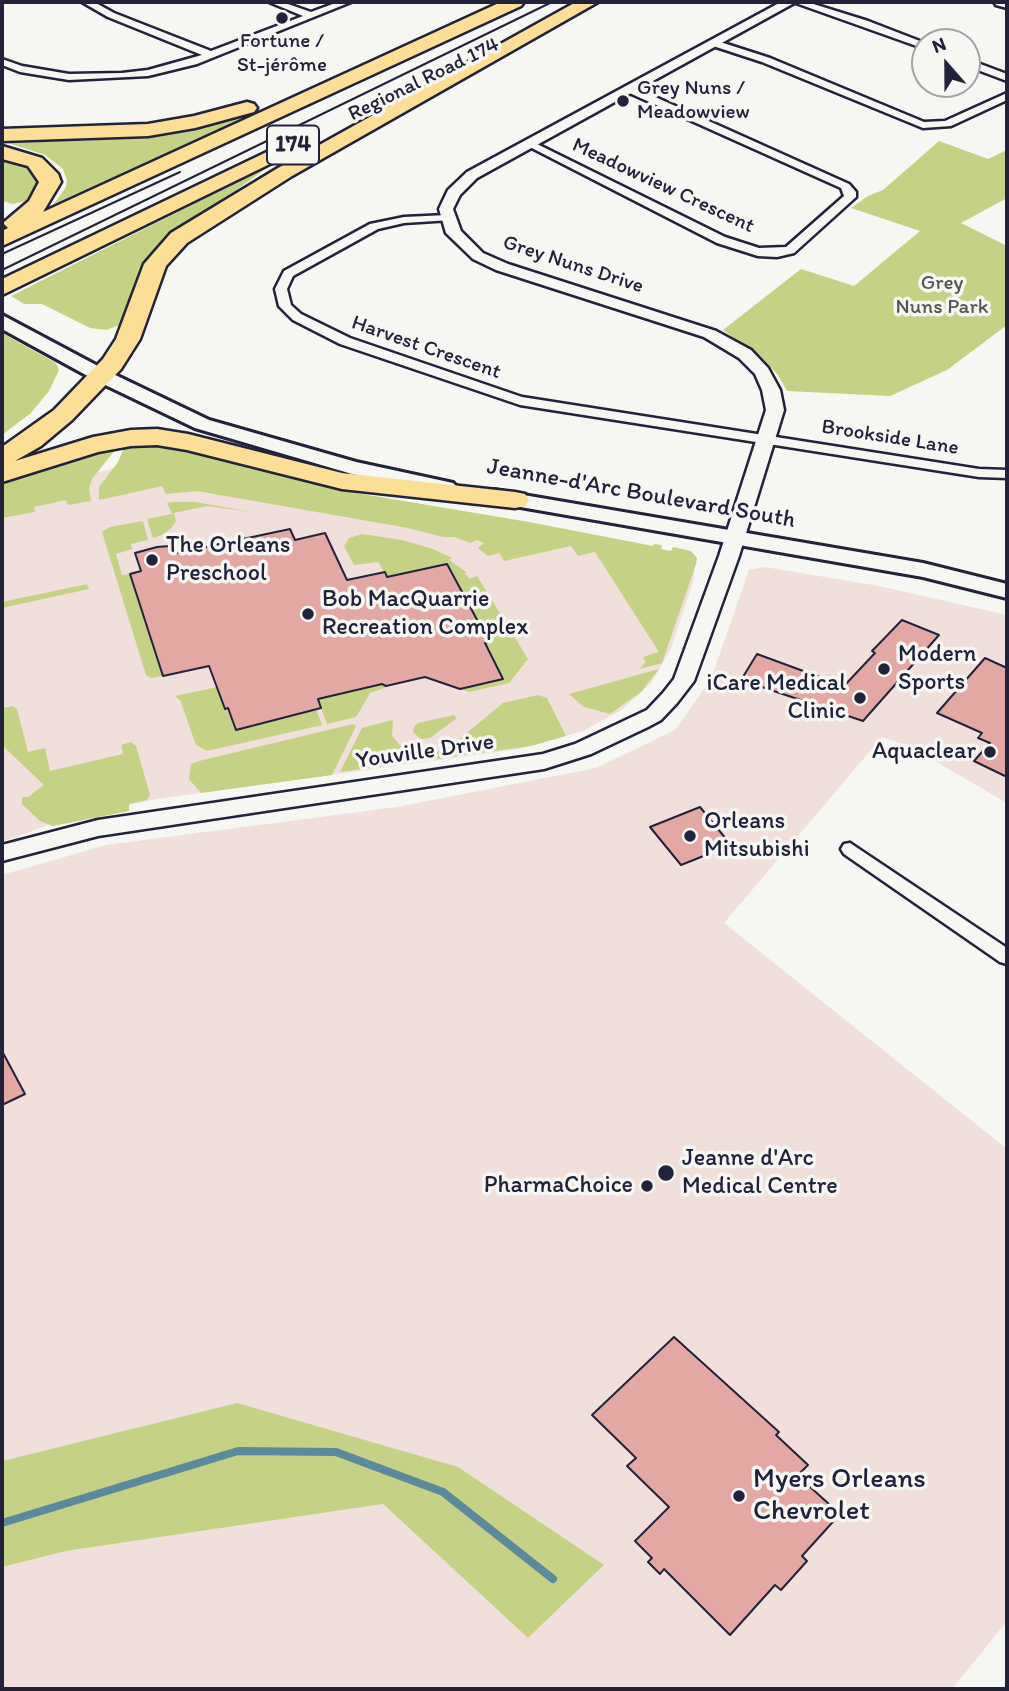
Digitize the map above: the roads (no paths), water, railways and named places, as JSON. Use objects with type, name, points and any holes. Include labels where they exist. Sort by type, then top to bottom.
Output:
[{"type":"highway","points":[[2,135],[118,133],[172,127],[220,117],[336,77],[514,2]]},
{"type":"highway","name":"Regional Road 174","points":[[2,240],[514,2]]},
{"type":"highway","name":"Regional Road 174","points":[[3,303],[165,209],[583,2]]},
{"type":"highway","points":[[2,458],[48,428],[128,339],[155,264],[186,232],[275,177],[589,2]]},
{"type":"highway","points":[[2,152],[35,162],[47,174],[50,182],[38,205],[2,231]]},
{"type":"highway","points":[[2,445],[30,426],[100,369]]},
{"type":"highway","points":[[2,474],[100,444],[131,438],[157,437],[188,442],[342,481],[515,500]]},
{"type":"main road","name":"Jeanne-d'Arc Boulevard South","points":[[3,303],[100,369],[202,424],[352,468],[515,500],[923,570],[1007,591]]},
{"type":"street","points":[[87,2],[111,15],[211,55]]},
{"type":"street","points":[[274,2],[313,16]]},
{"type":"street","points":[[4,65],[44,74],[94,78],[148,73],[211,55],[346,2]]},
{"type":"street","points":[[447,218],[449,200],[458,186],[472,175],[790,2]]},
{"type":"street","points":[[798,2],[911,41]]},
{"type":"street","points":[[1000,2],[1007,4]]},
{"type":"street","points":[[714,43],[766,60],[923,125],[947,124],[1007,96]]},
{"type":"street","points":[[981,68],[1007,78]]},
{"type":"street","name":"Meadowview Crescent","points":[[529,144],[722,240],[758,252],[777,253],[790,250],[850,197],[850,191],[845,186],[629,89]]},
{"type":"street","name":"Grey Nuns Drive","points":[[447,218],[461,243],[489,261],[698,329],[745,355],[762,372],[771,390],[775,410],[734,536]]},
{"type":"street","name":"Harvest Crescent","points":[[447,218],[387,222],[351,239],[288,274],[281,289],[285,306],[297,317],[345,341],[520,401],[766,440]]},
{"type":"street","name":"Brookside Lane","points":[[766,440],[979,473],[1007,474]]},
{"type":"street","name":"Youville Drive","points":[[2,853],[98,828],[544,761],[583,749],[654,715],[684,681],[734,536]]},
{"type":"street","points":[[850,849],[1007,957]]},
{"type":"waterway","points":[[2,1523],[238,1451],[336,1452],[443,1492],[553,1579]]},
{"type":"tram line","points":[[2,270],[552,2]]},
{"type":"tram line","points":[[2,254],[180,172]]},
{"type":"place","name":"Fortune / St-jérôme","points":[[282,18]]},
{"type":"place","name":"Grey Nuns / Meadowview","points":[[623,101]]},
{"type":"place","name":"The Orleans Preschool","points":[[152,560]]},
{"type":"place","name":"Bob MacQuarrie Recreation Complex","points":[[308,614]]},
{"type":"place","name":"Modern Sports","points":[[884,669]]},
{"type":"place","name":"iCare Medical Clinic","points":[[860,698]]},
{"type":"place","name":"Aquaclear","points":[[990,752]]},
{"type":"place","name":"Orleans Mitsubishi","points":[[690,836]]},
{"type":"place","name":"Jeanne d'Arc Medical Centre","points":[[666,1173]]},
{"type":"place","name":"PharmaChoice","points":[[647,1186]]},
{"type":"place","name":"Myers Orleans Chevrolet","points":[[739,1496]]},
{"type":"park label","name":"Grey Nuns Park","points":[[942,296]]}]
